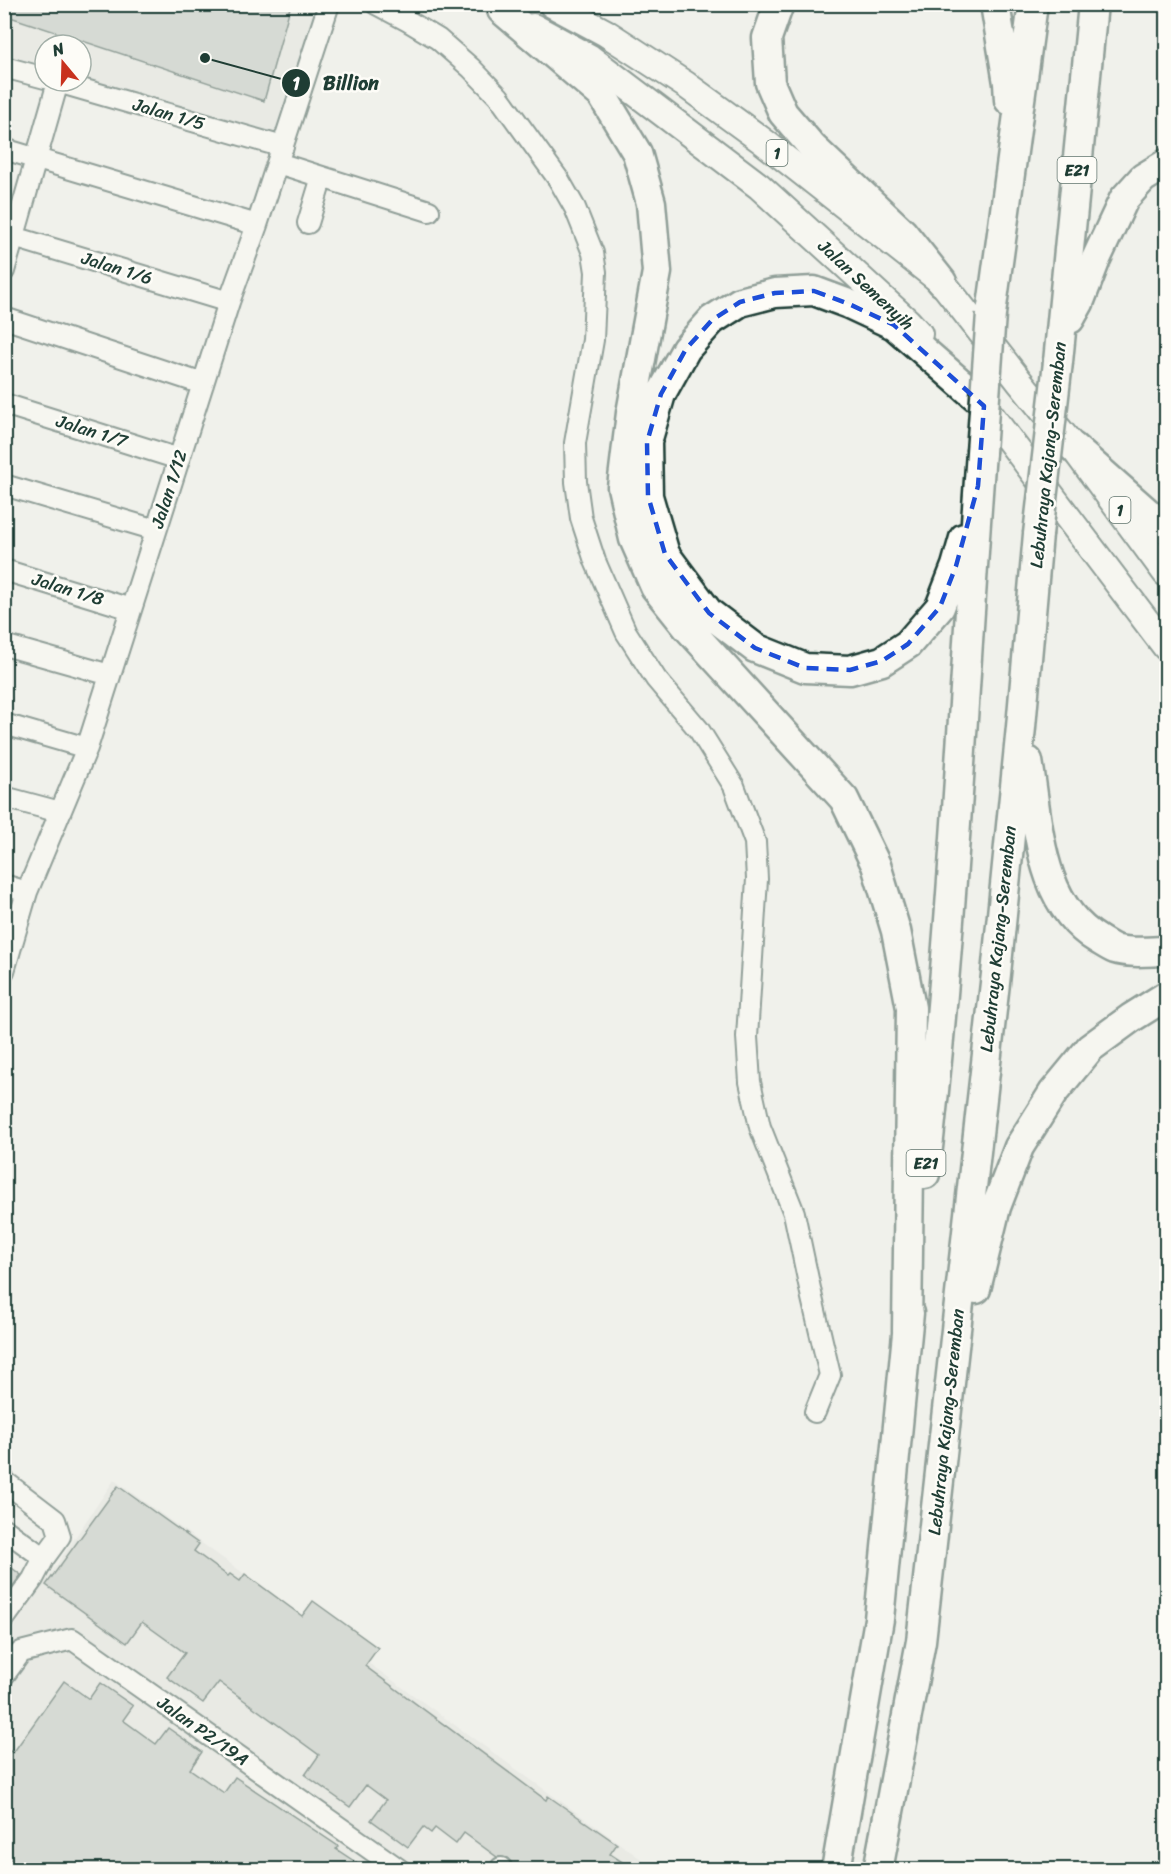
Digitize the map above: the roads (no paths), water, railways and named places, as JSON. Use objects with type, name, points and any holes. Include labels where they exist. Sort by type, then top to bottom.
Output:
[{"type":"highway","points":[[779,4],[767,38],[770,83],[783,113],[813,148],[903,234],[942,282]]},
{"type":"highway","points":[[995,4],[1008,83],[1012,163]]},
{"type":"highway","name":"E21","points":[[836,1869],[879,1619],[939,1032],[991,314],[1033,4]]},
{"type":"highway","name":"Lebuhraya Kajang-Seremban","points":[[878,1869],[921,1641],[948,1407],[1022,727],[1038,534],[1093,4]]},
{"type":"highway","points":[[497,7],[602,95],[637,153],[651,203],[657,272],[631,412],[622,488],[634,539],[655,587],[687,627],[844,799],[876,865],[883,887],[896,931],[910,1008],[907,1331]]},
{"type":"highway","points":[[1059,349],[1096,259],[1124,199],[1143,178],[1167,164]]},
{"type":"highway","points":[[978,486],[956,566],[940,607],[909,644],[882,661],[850,670],[805,668],[755,648],[709,613],[665,554],[648,496],[647,442],[661,394],[686,349],[712,320],[730,308],[740,302],[775,292],[814,291],[894,325],[980,400]]},
{"type":"highway","points":[[1073,447],[1167,529]]},
{"type":"highway","points":[[1022,727],[1039,841],[1047,872],[1067,911],[1088,933],[1115,949],[1167,951]]},
{"type":"highway","points":[[948,1407],[996,1207],[1019,1147],[1053,1093],[1090,1048],[1131,1018],[1167,996]]},
{"type":"main road","name":"1","points":[[552,4],[606,33],[686,85],[764,142],[942,282],[1073,447],[1167,573]]},
{"type":"main road","name":"Jalan Semenyih","points":[[497,7],[590,58],[759,186],[907,321],[980,400],[1167,647]]},
{"type":"street","name":"Jalan 1/12","points":[[6,960],[27,892],[87,748],[229,302],[281,155],[329,4]]},
{"type":"street","points":[[376,4],[438,39],[471,68],[499,98],[560,180],[575,208],[593,253],[596,272],[593,340],[575,443],[576,482],[581,518],[595,561],[626,632],[656,679],[699,730],[734,786],[755,842],[757,879],[747,1037],[750,1082],[760,1126],[794,1213],[830,1374],[815,1412]]},
{"type":"street","name":"Jalan 1/5","points":[[4,67],[33,75]]},
{"type":"street","points":[[4,271],[10,235],[37,159],[50,93]]},
{"type":"street","name":"Jalan 1/5","points":[[89,93],[281,155],[322,177],[429,211]]},
{"type":"street","points":[[4,149],[257,225]]},
{"type":"street","points":[[308,223],[322,177]]},
{"type":"street","name":"Jalan 1/6","points":[[10,235],[229,302]]},
{"type":"street","points":[[4,318],[203,384]]},
{"type":"street","name":"Jalan 1/7","points":[[4,404],[179,459]]},
{"type":"street","points":[[4,484],[156,530]]},
{"type":"street","name":"Jalan 1/8","points":[[4,570],[131,609]]},
{"type":"street","points":[[4,645],[110,675]]},
{"type":"street","points":[[4,724],[87,748]]},
{"type":"street","points":[[4,797],[60,812]]},
{"type":"street","points":[[4,885],[27,892]]},
{"type":"street","points":[[4,1481],[55,1520],[60,1536],[4,1619]]},
{"type":"street","points":[[4,1529],[44,1558]]},
{"type":"street","name":"Jalan P2/19A","points":[[4,1675],[21,1652],[72,1639],[400,1869]]},
{"type":"place","name":"Billion","points":[[205,58]]}]
